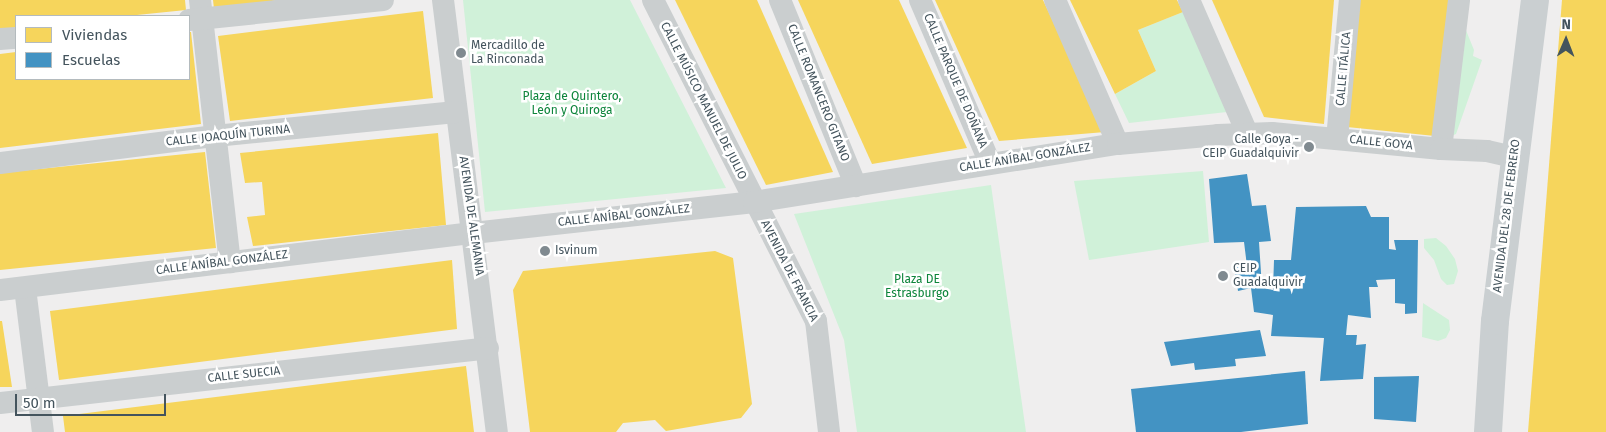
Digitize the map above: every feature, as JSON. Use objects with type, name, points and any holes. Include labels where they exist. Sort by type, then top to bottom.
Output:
[{"type":"main road","name":"AVENIDA DEL 28 DE FEBRERO","points":[[1488,432],[1495,321],[1535,0]]},
{"type":"street","points":[[230,262],[216,136],[197,13],[383,0]]},
{"type":"street","name":"AVENIDA DE ALEMANIA","points":[[443,0],[497,432]]},
{"type":"street","name":"CALLE MÚSICO MANUEL DE JULIO","points":[[653,0],[754,202]]},
{"type":"street","name":"CALLE ROMANCERO GITANO","points":[[780,0],[856,186]]},
{"type":"street","name":"CALLE PARQUE DE DOÑANA","points":[[920,0],[990,163]]},
{"type":"street","points":[[1055,0],[1118,144]]},
{"type":"street","points":[[1189,0],[1248,133]]},
{"type":"street","name":"CALLE ITÁLICA","points":[[1337,138],[1350,0]]},
{"type":"street","points":[[1441,149],[1459,0]]},
{"type":"street","points":[[0,39],[15,38]]},
{"type":"street","name":"CALLE JOAQUÍN TURINA","points":[[0,163],[216,136],[456,112]]},
{"type":"street","name":"CALLE ANÍBAL GONZÁLEZ","points":[[0,290],[473,233],[754,202],[1118,144],[1248,133]]},
{"type":"street","name":"CALLE GOYA","points":[[1248,133],[1272,133],[1441,149],[1487,151],[1514,157]]},
{"type":"street","name":"AVENIDA DE FRANCIA","points":[[754,202],[816,321],[830,432]]},
{"type":"street","points":[[25,288],[43,432]]},
{"type":"street","name":"CALLE SUECIA","points":[[0,403],[488,348]]},
{"type":"green space","name":"Plaza de Quintero, León y Quiroga","points":[[463,0],[630,0],[726,188],[485,212]]},
{"type":"green space","points":[[1183,12],[1227,112],[1129,123],[1115,94],[1156,71],[1138,30]]},
{"type":"green space","points":[[1461,18],[1474,50],[1473,56],[1482,60],[1456,134],[1451,136]]},
{"type":"green space","points":[[1203,171],[1209,242],[1089,260],[1074,181]]},
{"type":"green space","name":"Plaza DE Estrasburgo","points":[[991,185],[1026,432],[857,432],[844,340],[794,214]]},
{"type":"green space","points":[[1436,238],[1446,246],[1455,259],[1458,271],[1454,284],[1447,285],[1441,279],[1434,260],[1424,248],[1424,239]]},
{"type":"green space","points":[[1423,303],[1449,320],[1450,330],[1446,338],[1438,341],[1422,337]]},
{"type":"building: Viviendas","points":[[0,0],[185,0],[186,10],[137,15],[15,15],[15,29],[0,30]]},
{"type":"building: Viviendas","points":[[213,0],[279,0],[214,9]]},
{"type":"building: Viviendas","points":[[675,0],[757,0],[833,172],[766,185]]},
{"type":"building: Viviendas","points":[[798,0],[899,0],[967,148],[872,164]]},
{"type":"building: Viviendas","points":[[935,0],[1043,0],[1105,132],[999,141]]},
{"type":"building: Viviendas","points":[[1070,0],[1177,0],[1183,12],[1138,30],[1156,71],[1115,94]]},
{"type":"building: Viviendas","points":[[1212,0],[1334,0],[1324,124],[1264,117]]},
{"type":"building: Viviendas","points":[[1355,0],[1454,0],[1435,136],[1347,127]]},
{"type":"building: Viviendas","points":[[1562,0],[1606,0],[1606,432],[1528,432]]},
{"type":"building: Viviendas","points":[[423,11],[433,98],[230,121],[218,36]]},
{"type":"building: Viviendas","points":[[191,32],[201,124],[0,148],[0,54],[15,52],[15,80],[190,80]]},
{"type":"building: Viviendas","points":[[438,133],[446,225],[253,246],[247,217],[265,215],[262,182],[245,183],[240,153]]},
{"type":"building: Viviendas","points":[[205,152],[216,248],[0,270],[0,173]]},
{"type":"building: Viviendas","points":[[715,251],[733,258],[752,404],[741,418],[666,431],[655,420],[623,423],[616,432],[530,432],[513,290],[523,271]]},
{"type":"building: Viviendas","points":[[452,260],[457,329],[59,380],[50,311]]},
{"type":"building: Viviendas","points":[[0,321],[2,321],[12,387],[0,387]]},
{"type":"building: Viviendas","points":[[466,366],[474,432],[65,432],[63,416]]},
{"type":"building: Escuelas","points":[[1247,174],[1252,206],[1266,205],[1271,241],[1259,242],[1262,288],[1273,290],[1274,260],[1291,260],[1296,207],[1366,206],[1371,217],[1389,217],[1389,249],[1396,250],[1394,240],[1418,240],[1417,313],[1405,314],[1405,304],[1395,303],[1395,279],[1376,280],[1378,287],[1369,287],[1371,318],[1348,315],[1346,335],[1357,335],[1356,345],[1366,344],[1363,379],[1320,381],[1324,338],[1271,336],[1273,315],[1254,312],[1251,288],[1238,291],[1234,266],[1247,266],[1244,242],[1214,243],[1209,179]]},
{"type":"building: Escuelas","points":[[1260,330],[1266,356],[1235,359],[1236,366],[1195,370],[1194,363],[1171,366],[1164,342]]},
{"type":"building: Escuelas","points":[[1305,371],[1308,424],[1241,432],[1136,432],[1131,389]]},
{"type":"building: Escuelas","points":[[1419,376],[1416,422],[1374,419],[1374,377]]},
{"type":"place","name":"Mercadillo de La Rinconada","points":[[461,53]]},
{"type":"place","name":"Calle Goya - CEIP Guadalquivir","points":[[1309,147]]},
{"type":"place","name":"Isvinum","points":[[545,251]]},
{"type":"place","name":"CEIP Guadalquivir","points":[[1223,276]]}]
